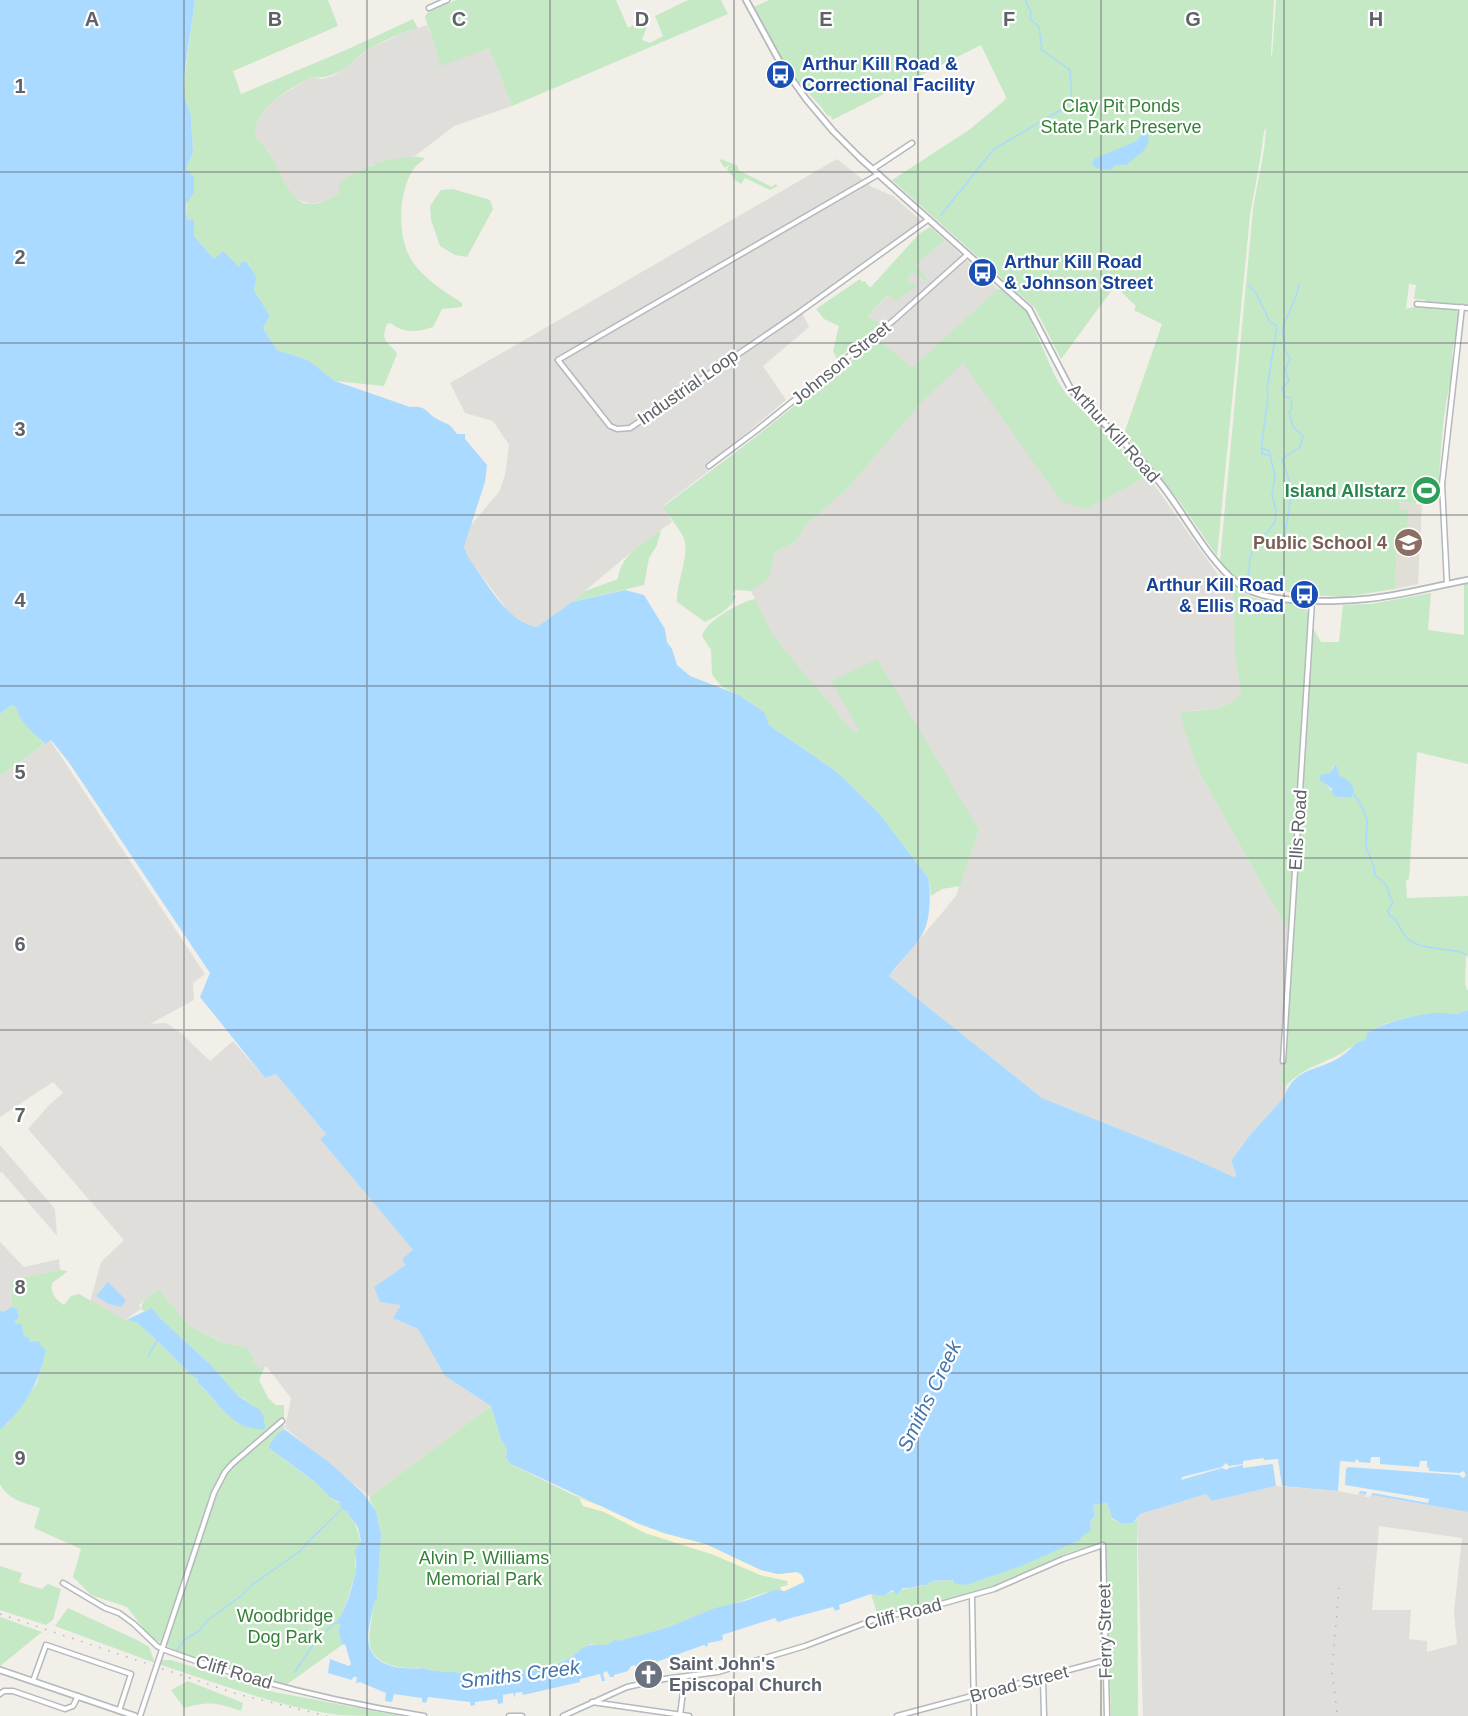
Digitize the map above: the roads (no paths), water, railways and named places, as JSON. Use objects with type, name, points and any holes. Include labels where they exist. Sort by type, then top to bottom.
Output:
[{"type":"street","points":[[429,8],[447,0]]},
{"type":"street","name":"Arthur Kill Road","points":[[746,0],[769,44],[806,99],[833,131],[1029,309],[1077,397],[1118,436],[1157,479],[1230,577],[1247,591],[1280,598],[1365,599],[1468,580]]},
{"type":"street","points":[[873,169],[912,143]]},
{"type":"street","name":"Industrial Loop","points":[[879,174],[558,360],[610,426],[617,429],[630,428],[794,316],[929,219]]},
{"type":"street","name":"Johnson Street","points":[[709,466],[905,311],[969,254]]},
{"type":"street","points":[[1418,304],[1468,308]]},
{"type":"street","points":[[1447,583],[1442,484],[1462,308]]},
{"type":"street","name":"Ellis Road","points":[[1283,1061],[1312,600]]},
{"type":"street","points":[[140,1716],[214,1493],[232,1464],[282,1421]]},
{"type":"street","name":"Cliff Road","points":[[563,1716],[592,1702],[643,1683],[718,1672],[805,1646],[881,1617],[920,1610],[995,1589],[1063,1559],[1103,1545]]},
{"type":"street","name":"Ferry Street","points":[[1103,1545],[1107,1716]]},
{"type":"street","name":"Cliff Road","points":[[63,1583],[105,1608],[119,1613],[162,1648],[243,1677],[360,1706],[424,1716]]},
{"type":"street","points":[[972,1596],[974,1716]]},
{"type":"street","points":[[33,1682],[46,1645],[131,1674],[119,1711]]},
{"type":"street","name":"Broad Street","points":[[897,1716],[1106,1660]]},
{"type":"street","points":[[0,1670],[135,1716]]},
{"type":"street","points":[[680,1715],[685,1677]]},
{"type":"street","points":[[1043,1678],[1044,1716]]},
{"type":"street","points":[[0,1694],[4,1691],[13,1691],[65,1709],[73,1707],[78,1696]]},
{"type":"street","points":[[592,1702],[689,1716]]},
{"type":"street","points":[[509,1716],[522,1716]]},
{"type":"water","name":"Smiths Creek","points":[[0,0],[195,0],[184,77],[184,96],[191,115],[193,152],[186,169],[194,177],[194,193],[186,204],[187,220],[194,219],[194,236],[214,259],[223,251],[239,267],[242,261],[247,262],[256,277],[254,290],[270,316],[263,328],[277,350],[308,360],[335,381],[410,407],[423,408],[437,419],[450,425],[457,434],[465,434],[465,439],[487,465],[485,482],[464,547],[468,557],[498,600],[516,618],[537,627],[572,602],[625,590],[644,595],[665,629],[667,642],[677,665],[690,676],[739,695],[765,713],[769,725],[837,772],[878,812],[927,876],[930,895],[929,912],[924,931],[917,943],[889,976],[1042,1098],[1234,1177],[1236,1174],[1231,1161],[1250,1135],[1284,1097],[1295,1079],[1302,1074],[1335,1060],[1356,1044],[1366,1040],[1367,1033],[1383,1026],[1418,1015],[1455,1014],[1468,1010],[1468,1512],[1360,1493],[1282,1486],[1212,1501],[1206,1494],[1140,1514],[1133,1523],[1120,1523],[1112,1518],[1107,1503],[1093,1505],[1095,1516],[1090,1521],[1091,1530],[1080,1540],[1021,1566],[966,1585],[954,1583],[953,1580],[931,1581],[926,1585],[903,1588],[896,1595],[893,1590],[883,1596],[871,1594],[839,1605],[840,1609],[835,1611],[833,1607],[778,1622],[775,1618],[722,1635],[723,1640],[708,1643],[707,1647],[704,1645],[656,1662],[655,1660],[640,1663],[640,1667],[636,1668],[635,1665],[631,1666],[628,1671],[614,1675],[614,1677],[610,1677],[607,1671],[603,1673],[605,1681],[602,1681],[600,1674],[580,1679],[580,1682],[523,1695],[522,1692],[515,1693],[515,1698],[513,1693],[503,1695],[503,1703],[498,1704],[497,1699],[475,1702],[475,1705],[471,1706],[470,1702],[428,1697],[426,1703],[422,1702],[422,1698],[394,1694],[392,1702],[385,1701],[386,1693],[360,1682],[356,1683],[357,1677],[353,1677],[352,1680],[328,1673],[330,1659],[349,1666],[351,1664],[338,1630],[341,1624],[335,1623],[342,1614],[355,1574],[355,1550],[361,1542],[359,1530],[339,1502],[329,1497],[311,1479],[269,1448],[275,1437],[284,1429],[330,1463],[363,1493],[376,1511],[381,1534],[377,1599],[374,1603],[368,1640],[372,1653],[377,1659],[391,1666],[474,1674],[548,1666],[568,1659],[588,1645],[606,1645],[614,1640],[619,1641],[666,1628],[712,1609],[775,1590],[785,1591],[804,1582],[804,1579],[796,1572],[778,1574],[761,1570],[706,1544],[637,1523],[509,1463],[506,1457],[507,1449],[501,1439],[491,1406],[445,1376],[418,1329],[393,1318],[401,1305],[380,1302],[374,1287],[406,1265],[402,1259],[413,1250],[320,1139],[326,1134],[276,1074],[265,1078],[200,997],[210,973],[68,761],[51,740],[45,744],[29,729],[14,706],[11,705],[0,714]]},
{"type":"water","points":[[1143,131],[1147,132],[1149,138],[1146,147],[1126,165],[1116,165],[1110,170],[1096,168],[1092,164],[1094,159],[1137,141]]},
{"type":"water","points":[[1335,765],[1339,775],[1352,786],[1352,798],[1337,797],[1332,794],[1332,789],[1320,780],[1320,775],[1330,773]]},
{"type":"water","points":[[108,1282],[126,1300],[121,1307],[109,1304],[96,1296]]},
{"type":"water","points":[[12,1307],[17,1309],[19,1318],[14,1321],[16,1324],[21,1323],[24,1336],[31,1339],[30,1342],[40,1341],[39,1344],[46,1350],[40,1373],[30,1394],[0,1430],[0,1310],[3,1312]]},
{"type":"water","points":[[152,1308],[211,1365],[239,1397],[259,1409],[263,1415],[265,1427],[263,1430],[237,1422],[198,1383],[198,1379],[191,1375],[160,1343],[140,1325],[128,1319]]},
{"type":"waterway","points":[[941,215],[994,149],[1066,107],[1069,103],[1070,70],[1042,50],[1039,27],[1030,19],[1031,12],[1025,0]]},
{"type":"waterway","points":[[1278,549],[1285,535],[1292,489],[1282,459],[1300,447],[1303,436],[1293,427],[1289,412],[1292,409],[1291,398],[1285,397],[1282,388],[1289,381],[1286,369],[1290,359],[1284,348],[1283,332],[1299,284]]},
{"type":"waterway","points":[[1248,285],[1256,293],[1270,322],[1277,326],[1267,389],[1268,399],[1262,442],[1262,448],[1269,451],[1275,476],[1272,495],[1276,510],[1275,522],[1252,552],[1248,579]]},
{"type":"waterway","points":[[1262,448],[1262,454],[1269,455]]},
{"type":"waterway","points":[[1354,794],[1367,820],[1366,847],[1375,875],[1386,885],[1393,903],[1388,910],[1389,915],[1395,919],[1411,941],[1466,955]]},
{"type":"waterway","points":[[148,1356],[157,1341]]},
{"type":"waterway","points":[[177,1650],[184,1640],[199,1631],[208,1620],[241,1596],[253,1584],[299,1552],[342,1509]]},
{"type":"waterway","points":[[295,1672],[317,1639],[335,1623]]},
{"type":"railway","points":[[1337,1712],[1332,1671],[1339,1588]]},
{"type":"railway","points":[[0,1614],[237,1694],[327,1716]]},
{"type":"place","name":"Arthur Kill Road & Correctional Facility","points":[[781,74]]},
{"type":"place","name":"Arthur Kill Road & Johnson Street","points":[[983,272]]},
{"type":"place","name":"Island Allstarz","points":[[1427,491]]},
{"type":"place","name":"Public School 4","points":[[1408,543]]},
{"type":"place","name":"Arthur Kill Road & Ellis Road","points":[[1305,595]]},
{"type":"place","name":"Saint John's Episcopal Church","points":[[648,1674]]},
{"type":"park label","name":"Clay Pit Ponds State Park Preserve","points":[[1121,116]]},
{"type":"park label","name":"Alvin P. Williams Memorial Park","points":[[484,1568]]},
{"type":"park label","name":"Woodbridge Dog Park","points":[[285,1626]]}]
